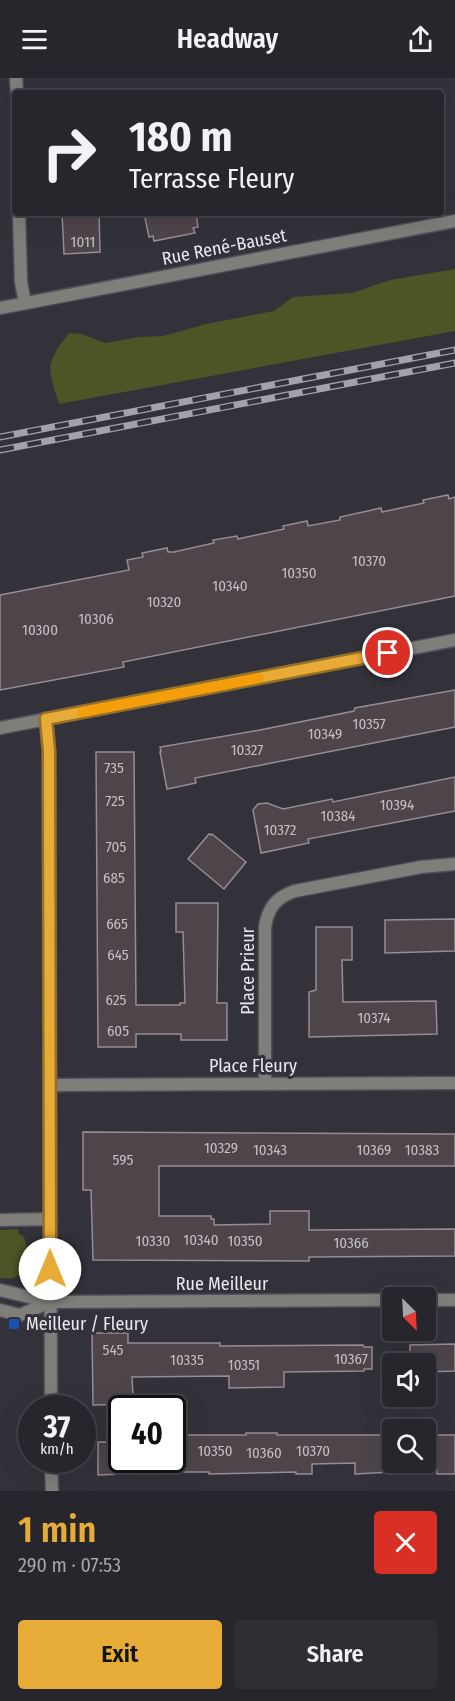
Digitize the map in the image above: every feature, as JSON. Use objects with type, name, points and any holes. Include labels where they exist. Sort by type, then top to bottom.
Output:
[{"type":"street","points":[[19,216],[21,282],[25,303]]},
{"type":"street","name":"Rue René-Bauset","points":[[0,308],[455,221]]},
{"type":"street","points":[[0,728],[455,640]]},
{"type":"street","points":[[46,719],[49,751],[51,1395]]},
{"type":"street","name":"Place Prieur","points":[[265,1084],[265,928],[267,916],[273,904],[283,896],[295,891],[421,867],[455,864]]},
{"type":"street","name":"Place Fleury","points":[[51,1085],[455,1083]]},
{"type":"street","points":[[0,1220],[51,1219]]},
{"type":"street","name":"Rue Meilleur","points":[[0,1290],[50,1302],[382,1300]]},
{"type":"street","points":[[436,1300],[455,1300]]},
{"type":"street","name":"Rue Meilleur","points":[[0,1310],[20,1315],[50,1302]]},
{"type":"street","points":[[51,1473],[52,1491]]},
{"type":"green space","points":[[455,269],[455,331],[59,404],[52,382],[52,360],[69,333],[82,334],[105,343],[139,337],[163,336],[206,324],[274,311],[293,297],[352,293],[390,280]]},
{"type":"green space","points":[[18,1229],[26,1243],[25,1266],[20,1274],[13,1278],[0,1278],[0,1230]]},
{"type":"building","points":[[62,216],[99,216],[100,252],[64,254]]},
{"type":"building","points":[[145,216],[196,216],[198,227],[193,228],[195,233],[154,241],[153,236],[149,237]]},
{"type":"building","points":[[448,495],[449,499],[455,497],[455,596],[123,662],[124,667],[0,690],[0,595],[129,570],[127,560],[143,557],[142,553],[167,548],[168,552],[174,552],[214,543],[213,540],[237,536],[238,539],[284,529],[283,526],[307,521],[308,526],[340,520],[340,517],[381,508],[382,512]]},
{"type":"building","points":[[455,690],[455,727],[195,778],[196,783],[167,789],[160,747],[260,730],[354,711],[355,708]]},
{"type":"building","points":[[96,752],[134,752],[136,1005],[185,1003],[183,932],[176,932],[176,903],[218,903],[217,1003],[227,1003],[227,1040],[181,1040],[181,1034],[136,1034],[136,1047],[98,1047]]},
{"type":"building","points":[[455,777],[455,811],[308,839],[309,843],[261,853],[253,810],[258,804],[267,803],[283,809],[332,799],[333,802]]},
{"type":"building","points":[[209,834],[212,834],[246,862],[224,889],[188,859]]},
{"type":"building","points":[[455,919],[455,951],[385,953],[385,920]]},
{"type":"building","points":[[316,927],[352,927],[352,960],[342,960],[343,1002],[436,1001],[437,1034],[309,1037],[309,992],[316,990]]},
{"type":"building","points":[[83,1132],[455,1134],[455,1166],[159,1166],[159,1216],[211,1216],[211,1219],[214,1219],[214,1225],[270,1224],[270,1211],[309,1211],[309,1230],[455,1229],[455,1256],[309,1257],[309,1261],[93,1260],[91,1190],[83,1190]]},
{"type":"building","points":[[92,1333],[128,1333],[128,1343],[220,1343],[220,1346],[363,1345],[372,1347],[372,1369],[284,1372],[284,1387],[229,1388],[229,1376],[132,1377],[133,1395],[108,1395],[108,1405],[96,1405],[96,1395],[93,1395]]},
{"type":"building","points":[[455,1344],[455,1371],[436,1372],[436,1353],[410,1353],[410,1345]]},
{"type":"building","points":[[246,1433],[277,1433],[277,1435],[382,1435],[382,1473],[355,1474],[355,1463],[312,1464],[312,1474],[186,1472],[186,1435],[246,1435]]},
{"type":"building","points":[[437,1435],[455,1435],[455,1474],[437,1474]]},
{"type":"building","points":[[98,1442],[108,1442],[108,1473],[122,1474],[98,1475]]},
{"type":"railway","points":[[0,437],[455,350]]},
{"type":"railway","points":[[0,450],[455,363]]},
{"type":"slow traffic","points":[[82,712],[259,678]]},
{"type":"place","name":"Meilleur / Fleury","points":[[14,1324]]},
{"type":"route","points":[[50,1269],[49,751],[46,719],[388,653]]}]
